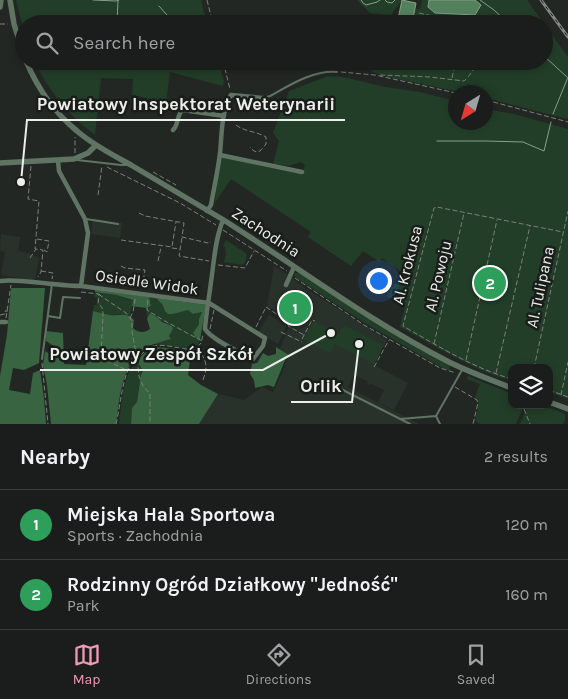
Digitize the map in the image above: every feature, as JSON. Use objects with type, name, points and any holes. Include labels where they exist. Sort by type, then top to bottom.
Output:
[{"type":"street","points":[[0,7],[2,0]]},
{"type":"street","points":[[10,0],[15,27]]},
{"type":"street","name":"Zachodnia","points":[[30,70],[47,98],[64,119],[96,145],[223,220],[396,332],[461,371],[508,387]]},
{"type":"street","points":[[207,211],[211,204],[220,155],[225,108],[231,95],[263,98]]},
{"type":"street","points":[[173,130],[176,128],[179,113],[183,110],[224,116]]},
{"type":"street","points":[[0,163],[74,159],[88,153],[96,145]]},
{"type":"street","points":[[220,155],[302,172]]},
{"type":"street","name":"Osiedle Widok","points":[[58,161],[59,171],[85,219],[88,233],[81,286]]},
{"type":"street","name":"Osiedle Widok","points":[[0,281],[10,280],[81,286],[209,303],[265,338],[263,346],[253,359],[205,330],[209,303],[217,244],[223,220]]},
{"type":"street","points":[[286,285],[294,267]]},
{"type":"street","points":[[553,403],[568,409]]},
{"type":"lane","points":[[263,98],[318,73],[337,72]]},
{"type":"lane","points":[[74,159],[82,162],[130,164]]},
{"type":"lane","points":[[85,219],[118,224]]},
{"type":"lane","points":[[42,359],[52,284]]},
{"type":"lane","points":[[48,316],[60,318],[62,297],[80,298]]},
{"type":"lane","points":[[436,416],[461,371]]},
{"type":"lane","points":[[329,383],[410,424]]},
{"type":"lane","points":[[400,419],[436,416]]},
{"type":"lane","points":[[436,416],[440,424]]},
{"type":"path","points":[[207,0],[211,15]]},
{"type":"path","points":[[419,13],[428,15]]},
{"type":"path","points":[[225,70],[231,95]]},
{"type":"path","points":[[452,78],[454,70]]},
{"type":"path","points":[[337,72],[452,78],[464,81],[473,70]]},
{"type":"path","points":[[375,75],[448,91]]},
{"type":"path","points":[[493,102],[568,122]]},
{"type":"path","points":[[236,125],[266,137],[266,144],[260,151],[253,151],[250,147]]},
{"type":"path","points":[[74,159],[75,134],[77,131]]},
{"type":"path","points":[[31,162],[28,199],[39,201],[35,248],[37,249]]},
{"type":"path","points":[[98,195],[102,165],[180,203],[217,226]]},
{"type":"path","points":[[153,172],[182,188]]},
{"type":"path","name":"Al. Krokusa","points":[[434,344],[403,326],[434,208],[464,213]]},
{"type":"path","name":"Al. Tulipana","points":[[535,364],[568,210]]},
{"type":"path","points":[[464,213],[563,232]]},
{"type":"path","name":"Al. Powoju","points":[[434,344],[464,213]]},
{"type":"path","points":[[139,214],[184,223],[179,256],[212,262]]},
{"type":"path","points":[[466,360],[498,219]]},
{"type":"path","points":[[172,247],[176,222]]},
{"type":"path","points":[[496,374],[531,226]]},
{"type":"path","points":[[221,234],[223,230],[288,272]]},
{"type":"path","points":[[182,237],[211,242]]},
{"type":"path","points":[[36,239],[49,240],[47,252],[37,249]]},
{"type":"path","points":[[120,240],[180,249]]},
{"type":"path","points":[[158,261],[161,246]]},
{"type":"path","points":[[30,258],[37,249]]},
{"type":"path","points":[[35,282],[41,271],[43,250]]},
{"type":"path","points":[[217,264],[245,268],[254,251]]},
{"type":"path","points":[[121,266],[145,270],[142,290]]},
{"type":"path","points":[[41,271],[53,272],[52,284]]},
{"type":"path","points":[[294,277],[364,325],[390,340],[440,368],[461,371]]},
{"type":"path","points":[[3,322],[8,311],[12,286],[10,280]]},
{"type":"path","points":[[80,292],[99,294],[126,313],[132,321],[139,376],[143,386],[150,394],[150,424]]},
{"type":"path","points":[[130,318],[134,308],[136,293]]},
{"type":"path","points":[[99,294],[98,304],[103,309],[101,355]]},
{"type":"path","points":[[149,295],[147,310],[202,341]]},
{"type":"path","points":[[254,328],[266,307],[290,323],[288,326],[304,335]]},
{"type":"path","points":[[0,316],[5,314],[5,311],[8,311]]},
{"type":"path","points":[[209,334],[214,311]]},
{"type":"path","points":[[281,332],[302,341],[312,320],[315,321]]},
{"type":"path","points":[[116,424],[125,379],[131,365],[137,358],[147,348],[154,345],[196,349],[202,341],[205,330]]},
{"type":"path","points":[[374,367],[390,340]]},
{"type":"path","points":[[434,344],[496,374],[508,378]]},
{"type":"path","points":[[196,349],[205,358],[207,364],[203,380]]},
{"type":"path","points":[[87,352],[101,355],[108,362],[128,372]]},
{"type":"path","points":[[42,359],[48,424]]},
{"type":"path","points":[[561,395],[568,362]]},
{"type":"path","points":[[452,386],[478,403],[473,424]]},
{"type":"path","points":[[553,392],[568,397]]},
{"type":"path","points":[[524,409],[530,424]]},
{"type":"shaded area","points":[[16,0],[201,0],[205,15],[20,15]]},
{"type":"shaded area","points":[[357,0],[402,0],[391,15],[370,13]]},
{"type":"shaded area","points":[[402,0],[416,3],[414,15],[399,15]]},
{"type":"shaded area","points":[[422,0],[527,0],[538,15],[414,15],[415,9],[420,9]]},
{"type":"shaded area","points":[[429,0],[475,0],[481,5],[475,15],[435,13],[428,7]]},
{"type":"shaded area","points":[[553,36],[568,57],[568,119],[493,100],[493,85],[448,85],[448,90],[383,76],[371,70],[553,70]]},
{"type":"shaded area","points":[[39,70],[221,70],[224,81],[223,86],[170,72],[166,102],[132,95],[133,79],[101,78],[95,135],[60,102]]},
{"type":"shaded area","points":[[328,76],[343,77],[448,99],[448,130],[493,130],[493,110],[568,129],[568,399],[553,393],[553,364],[508,364],[508,380],[483,371],[400,327],[405,307],[387,296],[402,272],[382,258],[380,262],[363,251],[351,266],[308,237],[311,232],[231,179],[215,203],[219,161],[222,157],[302,174],[305,165],[301,162],[288,166],[273,164],[279,141],[273,133],[289,91]]},
{"type":"shaded area","points":[[93,218],[122,223],[120,238],[91,234]]},
{"type":"shaded area","points":[[1,234],[20,237],[18,251],[39,258],[35,281],[1,275],[5,252],[0,251]]},
{"type":"shaded area","points":[[226,240],[247,254],[245,263],[242,265],[224,262],[226,254],[225,247],[223,246]]},
{"type":"shaded area","points":[[274,266],[387,340],[374,365],[408,383],[394,410],[378,402],[384,390],[372,384],[368,385],[367,381],[354,375],[348,387],[419,424],[199,424],[218,394],[244,400],[262,387],[273,392],[281,376],[290,355],[280,349],[292,319],[267,306]]},
{"type":"shaded area","points":[[299,273],[365,316],[450,365],[449,370],[365,323],[299,280],[294,274]]},
{"type":"shaded area","points":[[11,288],[45,288],[39,363],[24,370],[13,368],[9,390],[30,394],[33,373],[40,370],[46,424],[0,424],[0,376],[7,335]]},
{"type":"shaded area","points":[[95,290],[149,297],[151,306],[146,308],[132,306],[133,300],[95,292]]},
{"type":"shaded area","points":[[95,292],[116,295],[133,301],[130,316],[111,315],[93,311],[94,305],[97,305],[97,298],[94,297]]},
{"type":"shaded area","points":[[149,297],[159,301],[165,311],[188,310],[193,314],[202,312],[199,324],[193,333],[200,340],[197,347],[192,349],[154,344],[171,339],[169,337],[168,324],[150,313],[147,319],[146,308],[151,306]]},
{"type":"shaded area","points":[[156,298],[206,305],[200,340],[193,333],[199,324],[202,312],[193,314],[188,310],[168,314]]},
{"type":"shaded area","points":[[93,311],[110,315],[129,316],[134,320],[133,328],[142,332],[150,329],[147,319],[150,313],[162,322],[172,326],[173,329],[169,336],[171,339],[149,346],[140,353],[127,370],[123,380],[116,424],[51,424],[43,365],[45,351],[53,356],[57,348],[46,341],[46,331],[63,333],[64,364],[86,365]]},
{"type":"shaded area","points":[[269,315],[287,325],[278,344],[258,332]]},
{"type":"shaded area","points":[[313,321],[339,334],[344,325],[383,345],[374,364],[335,344],[330,353],[304,340]]},
{"type":"shaded area","points":[[155,347],[191,352],[188,375],[218,394],[199,424],[131,424],[132,408],[137,402],[143,371],[138,359],[148,350]]},
{"type":"shaded area","points":[[276,347],[289,355],[274,387],[268,385],[255,388],[254,380],[250,374],[252,364],[257,363],[263,353],[268,356],[276,354]]},
{"type":"shaded area","points":[[138,359],[143,371],[137,402],[132,409],[131,424],[119,424],[126,381]]},
{"type":"shaded area","points":[[468,376],[508,392],[508,409],[522,409],[516,424],[480,424],[475,421],[478,402],[475,397],[480,384],[467,379]]},
{"type":"shaded area","points":[[526,409],[552,409],[565,415],[563,424],[520,424]]},
{"type":"waterway","points":[[93,0],[119,0]]},
{"type":"waterway","points":[[117,15],[118,0]]},
{"type":"waterway","points":[[361,0],[366,5],[380,0]]},
{"type":"waterway","points":[[385,0],[392,3],[395,0]]},
{"type":"waterway","points":[[480,0],[499,15]]},
{"type":"waterway","points":[[159,6],[167,15]]},
{"type":"waterway","points":[[553,64],[567,77]]},
{"type":"waterway","points":[[553,114],[568,77]]},
{"type":"waterway","points":[[437,141],[523,142],[544,151],[551,122]]},
{"type":"railway","points":[[541,0],[552,15]]},
{"type":"railway","points":[[553,16],[568,37]]},
{"type":"place","name":"Powiatowy Inspektorat Weterynarii","points":[[21,182]]},
{"type":"place","name":"Rodzinny Ogród Działkowy \"Jedność\"","points":[[490,283]]},
{"type":"place","name":"Miejska Hala Sportowa","points":[[295,308]]},
{"type":"place","name":"Powiatowy Zespół Szkół","points":[[331,333]]},
{"type":"place","name":"Orlik","points":[[359,344]]}]
